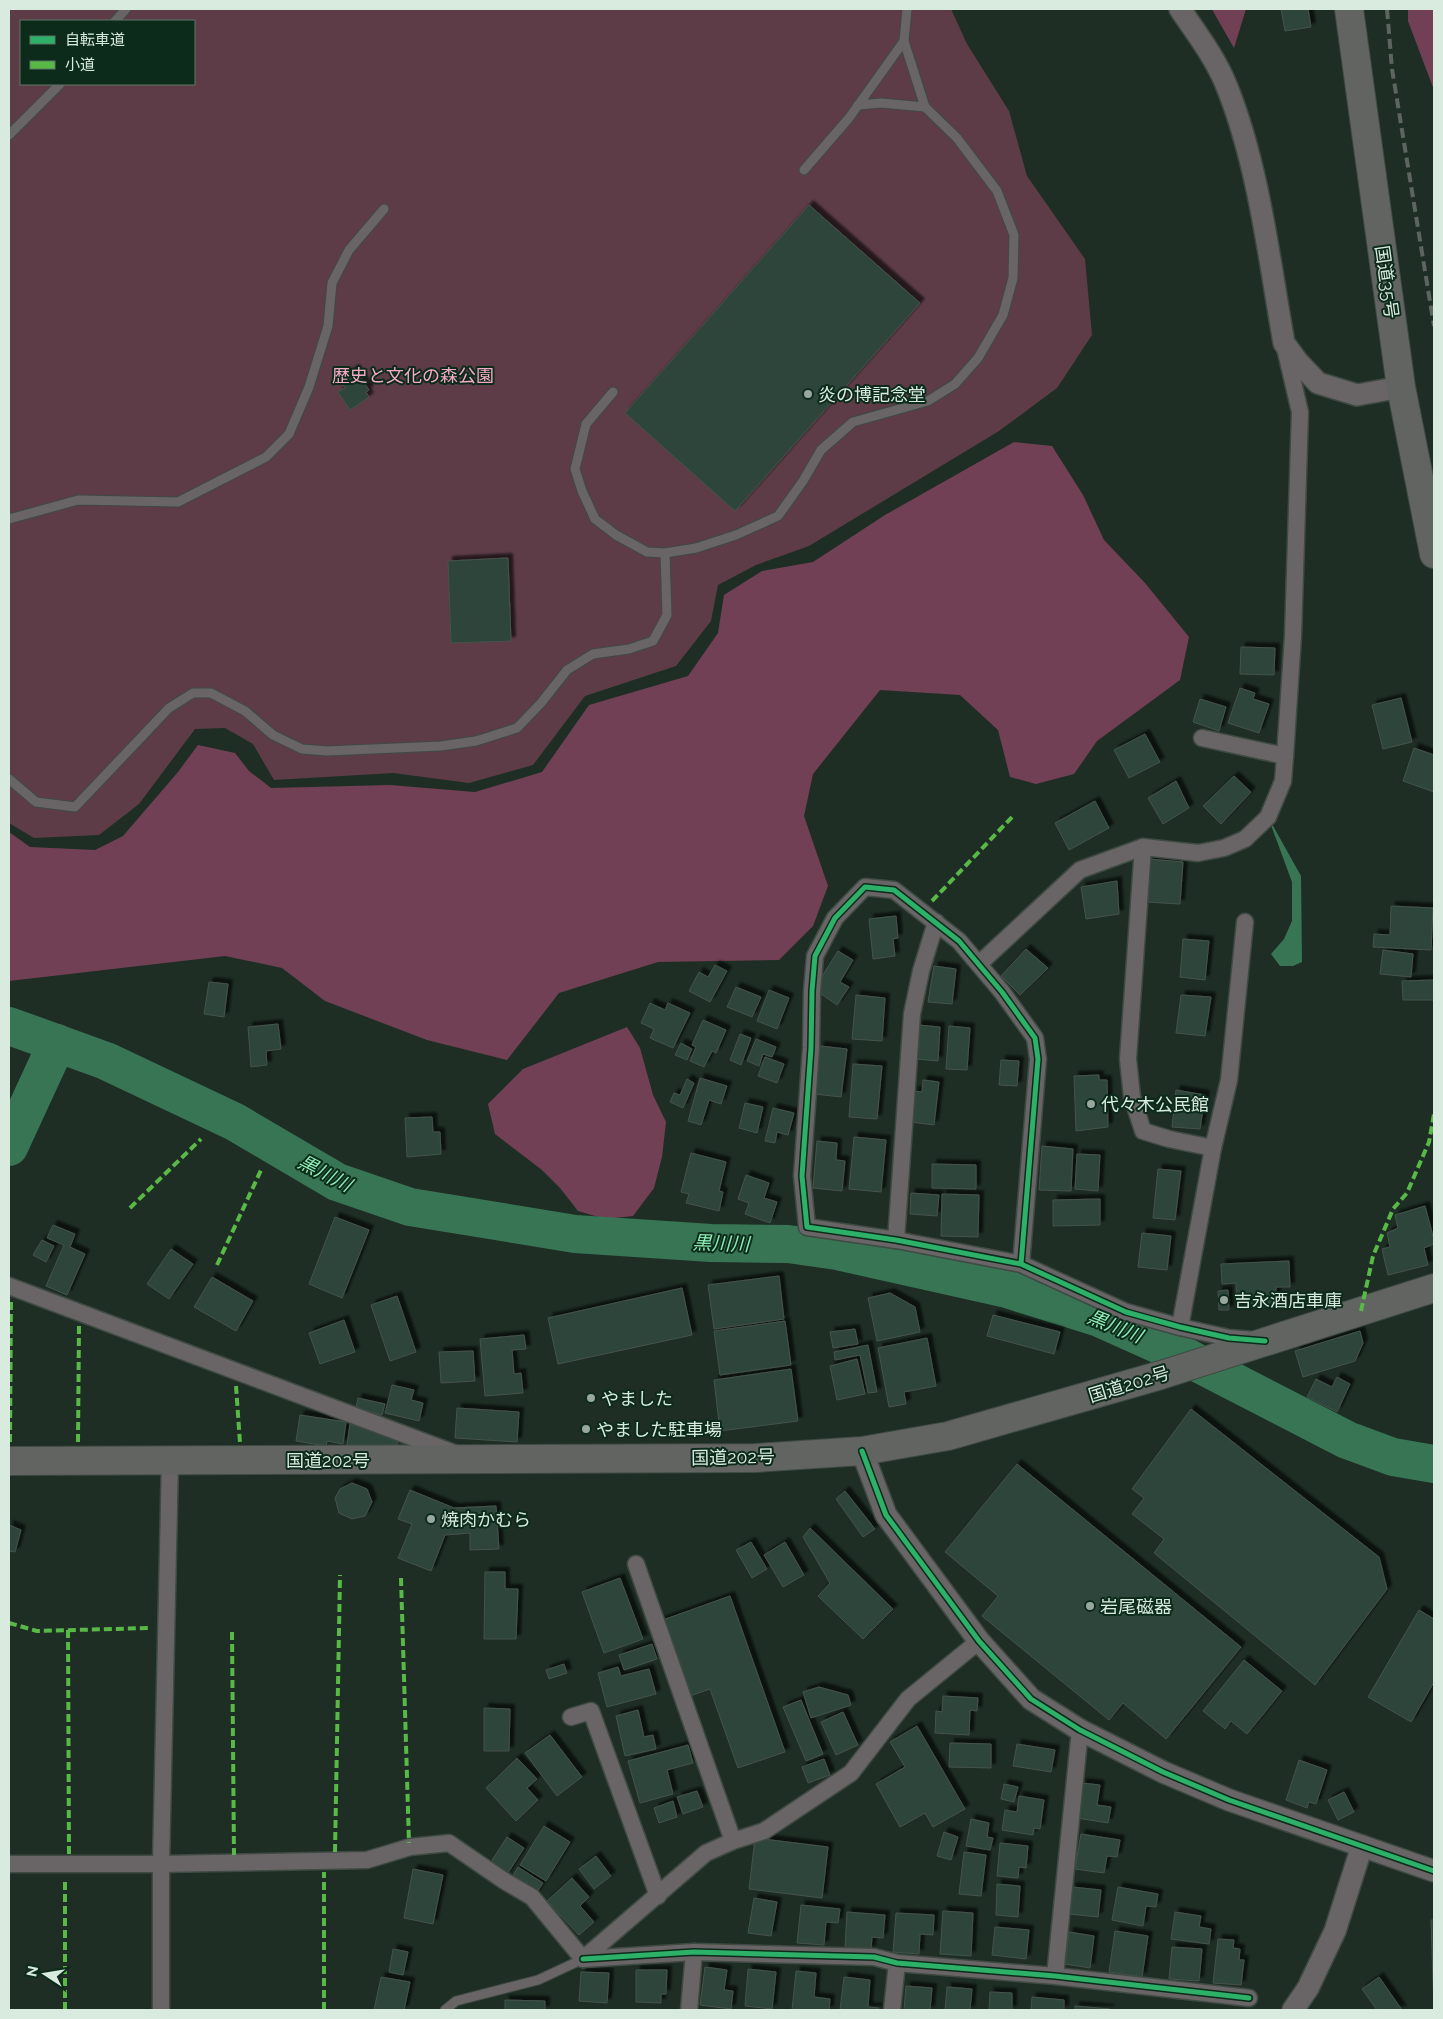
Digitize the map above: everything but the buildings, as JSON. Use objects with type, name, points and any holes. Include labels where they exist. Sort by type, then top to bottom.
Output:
[{"type":"highway","name":"国道35号","points":[[1349,9],[1401,387],[1434,554]]},
{"type":"highway","name":"国道202号","points":[[9,1461],[755,1458],[862,1451],[948,1436],[1161,1375],[1434,1288]]},
{"type":"street","points":[[979,964],[1080,870],[1143,847],[1198,853],[1224,848],[1245,839],[1268,817],[1283,781],[1293,636],[1300,412],[1284,344],[1247,142],[1227,85],[1207,48],[1180,9]]},
{"type":"street","points":[[1284,344],[1318,383],[1357,396],[1401,387]]},
{"type":"street","points":[[1202,738],[1285,756]]},
{"type":"street","points":[[1143,847],[1128,1060],[1132,1097],[1143,1131],[1169,1139],[1213,1148]]},
{"type":"street","points":[[1021,1264],[1038,1058],[1034,1038],[960,941],[894,890],[865,887],[835,918],[815,956],[802,1176],[807,1227],[896,1240],[1021,1264],[1126,1312],[1229,1338],[1265,1341]]},
{"type":"street","points":[[896,1240],[912,1014],[921,970],[936,922]]},
{"type":"street","points":[[1180,1327],[1213,1148],[1229,1080],[1245,922]]},
{"type":"street","points":[[9,1286],[471,1459]]},
{"type":"street","points":[[862,1451],[886,1515],[979,1641],[1031,1699],[1080,1730],[1163,1772],[1229,1800],[1434,1871]]},
{"type":"street","points":[[161,2010],[161,1864],[170,1460]]},
{"type":"street","points":[[636,1564],[733,1841]]},
{"type":"street","points":[[583,1959],[706,1853],[733,1841],[764,1831],[851,1773],[908,1699],[979,1641]]},
{"type":"street","points":[[571,1717],[591,1710],[658,1896]]},
{"type":"street","points":[[1055,1976],[1080,1730]]},
{"type":"street","points":[[9,1864],[161,1864],[366,1860],[410,1847],[449,1843],[503,1880],[532,1897],[583,1959]]},
{"type":"street","points":[[1293,2010],[1308,1988],[1335,1931],[1362,1846]]},
{"type":"street","points":[[583,1959],[694,1952],[874,1957],[897,1964],[1055,1976],[1249,1998]]},
{"type":"street","points":[[689,2010],[694,1952]]},
{"type":"street","points":[[892,2010],[897,1964]]},
{"type":"lane","points":[[116,20],[126,9]]},
{"type":"lane","points":[[613,392],[586,424],[575,469],[582,491],[595,519],[616,535],[647,552],[665,554],[696,548],[736,535],[778,516],[802,482],[821,450],[853,422],[928,401],[955,384],[978,358],[1003,315],[1013,278],[1014,235],[997,191],[957,138],[925,107],[904,40],[907,9]]},
{"type":"lane","points":[[804,170],[849,118],[904,40]]},
{"type":"lane","points":[[9,135],[59,85]]},
{"type":"lane","points":[[858,105],[881,103],[925,107]]},
{"type":"lane","points":[[9,519],[78,500],[178,502],[266,457],[289,434],[309,387],[328,326],[332,283],[349,250],[384,209]]},
{"type":"lane","points":[[9,779],[36,802],[75,807],[169,708],[192,693],[212,692],[246,711],[273,735],[302,749],[327,751],[441,746],[476,741],[517,728],[541,703],[567,670],[593,654],[629,649],[653,641],[667,615],[665,554]]},
{"type":"lane","points":[[445,2010],[456,2001],[538,1980],[583,1959]]},
{"type":"green space","name":"歴史と文化の森公園","points":[[9,9],[951,9],[967,44],[1009,111],[1027,176],[1085,259],[1092,335],[1057,388],[999,431],[809,546],[756,565],[718,585],[711,621],[676,666],[585,696],[533,765],[469,783],[393,773],[274,780],[253,744],[225,728],[195,729],[139,804],[99,835],[34,838],[9,823]]},
{"type":"shaded area","points":[[1212,9],[1246,9],[1234,48],[1214,13]]},
{"type":"shaded area","points":[[1408,9],[1434,9],[1434,90],[1408,21]]},
{"type":"shaded area","points":[[1014,442],[1052,446],[1083,495],[1104,540],[1145,583],[1189,637],[1180,680],[1097,741],[1074,774],[1036,784],[1010,777],[998,730],[960,695],[880,690],[813,774],[804,816],[828,886],[813,926],[779,960],[658,962],[559,993],[507,1060],[427,1040],[325,1001],[282,968],[225,956],[9,981],[9,832],[30,847],[95,850],[123,836],[178,772],[198,745],[235,753],[249,771],[271,788],[390,785],[475,792],[542,772],[589,705],[688,676],[718,633],[724,595],[762,571],[813,562],[885,515]]},
{"type":"shaded area","points":[[1268,817],[1301,876],[1302,962],[1293,966],[1280,966],[1271,954],[1284,939],[1292,921],[1292,882]]},
{"type":"shaded area","points":[[627,1027],[640,1048],[653,1095],[666,1122],[662,1157],[654,1188],[633,1216],[605,1219],[578,1211],[560,1188],[542,1170],[495,1134],[488,1104],[523,1069]]},
{"type":"waterway","name":"黒川川","points":[[9,1026],[106,1061],[235,1122],[337,1182],[410,1207],[575,1234],[711,1243],[788,1244],[837,1251],[1007,1289],[1099,1318],[1186,1357],[1347,1440],[1393,1457],[1434,1464]]},
{"type":"waterway","points":[[9,1147],[57,1043]]},
{"type":"railway","points":[[1387,9],[1392,69],[1434,326]]},
{"type":"marked path","points":[[932,901],[1013,816]]},
{"type":"marked path","points":[[1361,1311],[1373,1256],[1393,1209],[1407,1193],[1429,1142],[1434,1114]]},
{"type":"marked path","points":[[130,1208],[201,1139]]},
{"type":"marked path","points":[[217,1265],[262,1168]]},
{"type":"marked path","points":[[10,1442],[11,1299]]},
{"type":"marked path","points":[[78,1442],[79,1325]]},
{"type":"marked path","points":[[236,1386],[240,1443]]},
{"type":"marked path","points":[[335,1852],[340,1575]]},
{"type":"marked path","points":[[401,1578],[409,1843]]},
{"type":"marked path","points":[[9,1623],[37,1631],[149,1628]]},
{"type":"marked path","points":[[68,1630],[69,1856]]},
{"type":"marked path","points":[[232,1632],[234,1855]]},
{"type":"marked path","points":[[324,1872],[324,2010]]},
{"type":"marked path","points":[[65,1878],[65,2010]]},
{"type":"cycle path","points":[[1021,1264],[1038,1059],[1035,1038],[1002,992],[959,941],[894,890],[865,887],[835,918],[815,956],[802,1176],[807,1227],[896,1240],[1021,1264],[1126,1312],[1229,1338],[1265,1341]]},
{"type":"cycle path","points":[[862,1451],[886,1515],[979,1641],[1031,1699],[1080,1730],[1163,1772],[1229,1800],[1434,1871]]},
{"type":"cycle path","points":[[583,1959],[694,1952],[874,1957],[897,1963],[1055,1976],[1249,1998]]},
{"type":"place","name":"炎の博記念堂","points":[[808,394]]},
{"type":"place","name":"代々木公民館","points":[[1091,1104]]},
{"type":"place","name":"吉永酒店車庫","points":[[1224,1300]]},
{"type":"place","name":"やました","points":[[591,1398]]},
{"type":"place","name":"やました駐車場","points":[[586,1429]]},
{"type":"place","name":"焼肉かむら","points":[[431,1519]]},
{"type":"place","name":"岩尾磁器","points":[[1090,1606]]}]
